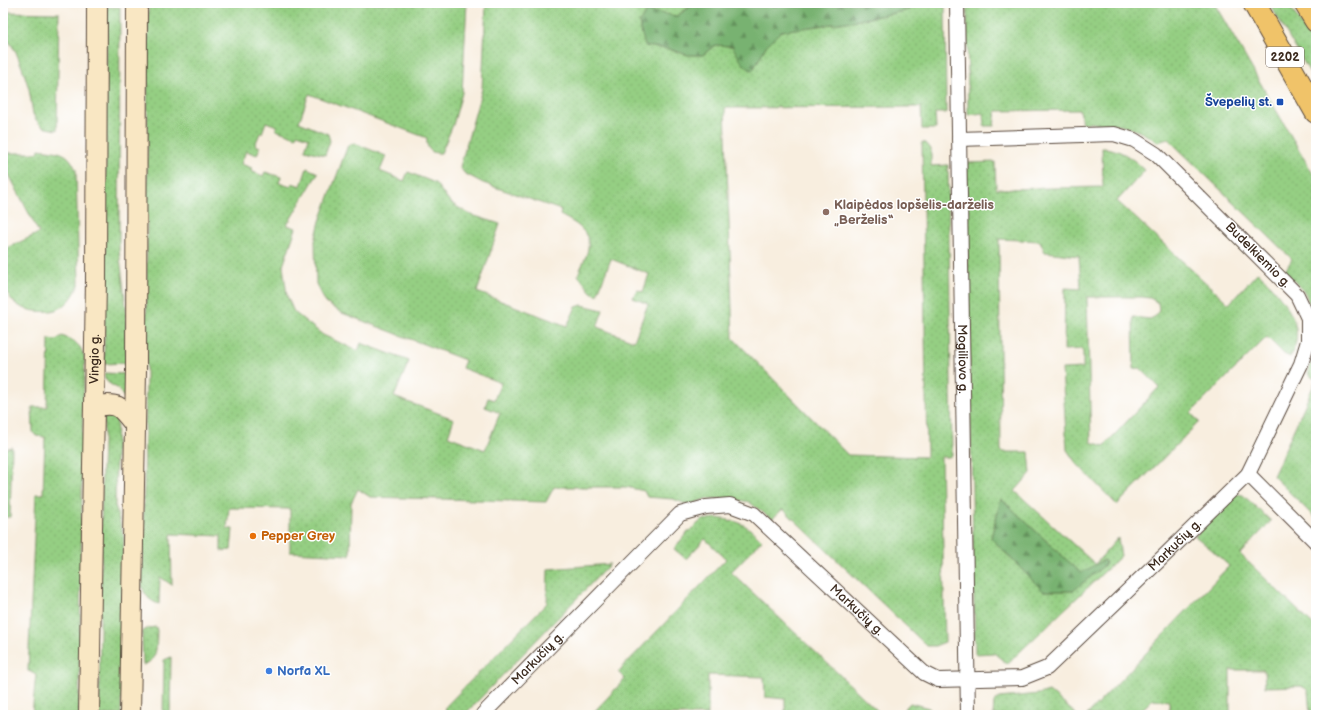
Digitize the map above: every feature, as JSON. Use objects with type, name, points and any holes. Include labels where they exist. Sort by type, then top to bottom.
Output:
[{"type":"main road","name":"Vingio g.","points":[[89,715],[94,407],[97,3]]},
{"type":"main road","points":[[130,715],[135,425],[138,3]]},
{"type":"main road","name":"2202","points":[[1254,3],[1316,112]]},
{"type":"main road","points":[[1306,3],[1316,21]]},
{"type":"main road","points":[[94,407],[113,405],[122,409],[135,425]]},
{"type":"street","name":"Mogiliovo g.","points":[[957,3],[968,715]]},
{"type":"street","name":"Budelkiemio g.","points":[[959,138],[1114,134],[1134,140],[1156,154],[1297,295],[1308,318],[1308,341],[1301,364],[1248,474]]},
{"type":"street","points":[[1248,474],[1316,542]]},
{"type":"street","name":"Markučių g.","points":[[483,714],[680,514],[706,507],[730,505],[754,514],[924,673],[938,680],[1022,678],[1047,668],[1248,474]]},
{"type":"green space","points":[[245,3],[467,3],[462,93],[453,125],[441,153],[430,150],[427,145],[427,138],[309,94],[299,122],[328,134],[330,141],[325,155],[305,150],[309,138],[297,134],[296,137],[276,130],[277,126],[266,122],[255,145],[260,147],[257,155],[246,151],[241,164],[252,168],[251,171],[263,176],[265,172],[281,177],[279,183],[291,187],[292,183],[301,186],[307,168],[318,173],[287,225],[296,228],[283,266],[287,296],[294,312],[323,335],[358,351],[361,343],[409,361],[394,397],[454,419],[448,436],[485,450],[500,413],[485,407],[488,398],[494,400],[501,383],[462,368],[465,360],[342,313],[326,303],[316,284],[315,241],[320,221],[348,145],[354,143],[386,156],[380,171],[404,181],[408,172],[435,183],[451,203],[469,214],[500,224],[477,292],[567,326],[576,307],[582,305],[603,310],[597,327],[634,341],[648,304],[633,298],[637,290],[643,292],[649,274],[611,259],[597,295],[591,292],[578,275],[588,248],[587,236],[580,227],[560,215],[561,210],[483,183],[464,173],[460,167],[482,89],[486,3],[698,3],[684,10],[645,46],[669,49],[688,55],[703,55],[715,45],[732,46],[741,58],[743,64],[753,70],[766,46],[781,31],[854,21],[909,10],[913,3],[945,3],[946,113],[935,113],[936,129],[922,129],[921,107],[725,108],[733,338],[848,455],[927,457],[922,142],[926,143],[931,149],[931,166],[948,165],[952,455],[949,457],[941,457],[945,642],[935,646],[927,646],[783,509],[772,519],[749,502],[728,498],[705,499],[689,505],[673,499],[647,497],[644,491],[626,487],[554,487],[546,502],[370,497],[358,489],[351,503],[350,555],[290,552],[290,509],[229,508],[227,529],[233,529],[231,550],[221,551],[221,536],[171,534],[172,585],[160,577],[159,604],[150,600],[146,596],[142,587],[146,386],[149,5]]},
{"type":"green space","points":[[698,3],[913,3],[909,10],[854,21],[781,31],[766,46],[753,70],[749,69],[743,64],[732,46],[715,45],[703,55],[688,55],[669,49],[645,46],[639,23],[647,11],[677,16]]},
{"type":"green space","points":[[967,3],[1214,3],[1316,179],[1316,322],[1305,293],[1285,271],[1292,259],[1168,139],[1158,142],[1139,131],[1122,126],[1103,123],[1082,123],[1080,110],[996,111],[994,126],[984,126],[983,113],[968,115]]},
{"type":"green space","points":[[1269,3],[1288,3],[1316,49],[1316,83]]},
{"type":"green space","points":[[107,7],[120,7],[119,250],[126,306],[126,363],[104,364]]},
{"type":"green space","points":[[4,12],[59,13],[57,130],[46,128],[41,125],[33,114],[29,89],[23,70],[16,52],[4,34]]},
{"type":"green space","points":[[1102,148],[1109,148],[1120,152],[1136,162],[1145,170],[1117,201],[1229,304],[1258,272],[1271,286],[1290,313],[1294,322],[1296,342],[1290,357],[1284,354],[1267,337],[1191,413],[1199,422],[1117,505],[1076,463],[1067,450],[1062,369],[1083,368],[1083,349],[1064,350],[1065,288],[1081,289],[1079,256],[1045,252],[1040,241],[999,239],[1001,452],[1029,452],[1031,473],[1015,491],[1095,564],[1118,538],[1121,556],[1007,664],[994,653],[975,654],[966,163],[995,162],[996,189],[1103,187]],"holes":[[[1087,297],[1150,298],[1158,303],[1159,310],[1156,316],[1150,319],[1133,317],[1134,369],[1140,368],[1159,387],[1104,446],[1091,442]],[[1001,499],[1081,573],[1073,591],[1043,591],[991,538]]]},
{"type":"green space","points":[[39,149],[66,155],[73,163],[76,170],[79,285],[65,305],[51,311],[44,312],[29,310],[17,305],[6,290],[3,277],[3,250],[39,233],[3,163],[3,153],[38,153]]},
{"type":"green space","points":[[62,336],[74,341],[80,347],[85,357],[79,715],[32,715],[36,674],[28,671],[36,494],[43,494],[45,437],[36,436],[33,432],[32,407],[47,407],[49,339],[56,340]]},
{"type":"green space","points":[[1316,347],[1316,380],[1308,374]]},
{"type":"green space","points":[[104,373],[126,374],[125,398],[119,390],[107,382],[104,377]]},
{"type":"green space","points":[[1316,380],[1316,519],[1273,476]]},
{"type":"green space","points":[[106,413],[117,416],[115,505],[124,537],[121,715],[99,715],[102,469],[104,418]]},
{"type":"green space","points":[[12,447],[10,517],[3,517],[3,449]]},
{"type":"green space","points":[[1236,494],[1243,495],[1271,521],[1240,554],[1316,628],[1316,715],[1310,715],[1308,691],[1305,688],[1301,686],[1265,687],[1264,670],[1230,670],[1230,715],[1169,715],[1169,701],[1153,699],[1136,715],[1087,715],[1229,566],[1195,536]]},
{"type":"green space","points":[[1001,499],[1081,573],[1104,560],[1106,564],[1073,591],[1043,591],[991,538]]},
{"type":"green space","points":[[717,518],[742,524],[762,540],[731,572],[882,715],[785,715],[785,699],[765,697],[764,677],[708,675],[708,715],[591,715],[625,679],[618,672],[726,559],[705,539],[686,559],[674,549],[686,534],[702,520]]},
{"type":"green space","points":[[610,564],[466,713],[467,715],[445,715],[446,706],[547,603],[548,569]]},
{"type":"green space","points":[[156,627],[156,651],[152,660],[143,665],[143,631]]},
{"type":"green space","points":[[171,657],[170,715],[163,715],[164,660]]},
{"type":"green space","points":[[1049,691],[1077,715],[993,715],[994,702],[999,698],[1039,694]]},
{"type":"green space","points":[[910,703],[929,708],[931,715],[899,715]]},
{"type":"place","name":"Švepelių st.","points":[[1280,102]]},
{"type":"place","name":"Klaipėdos lopšelis-darželis „Berželis“","points":[[826,212]]},
{"type":"place","name":"Pepper Grey","points":[[253,536]]},
{"type":"place","name":"Norfa XL","points":[[269,671]]}]
